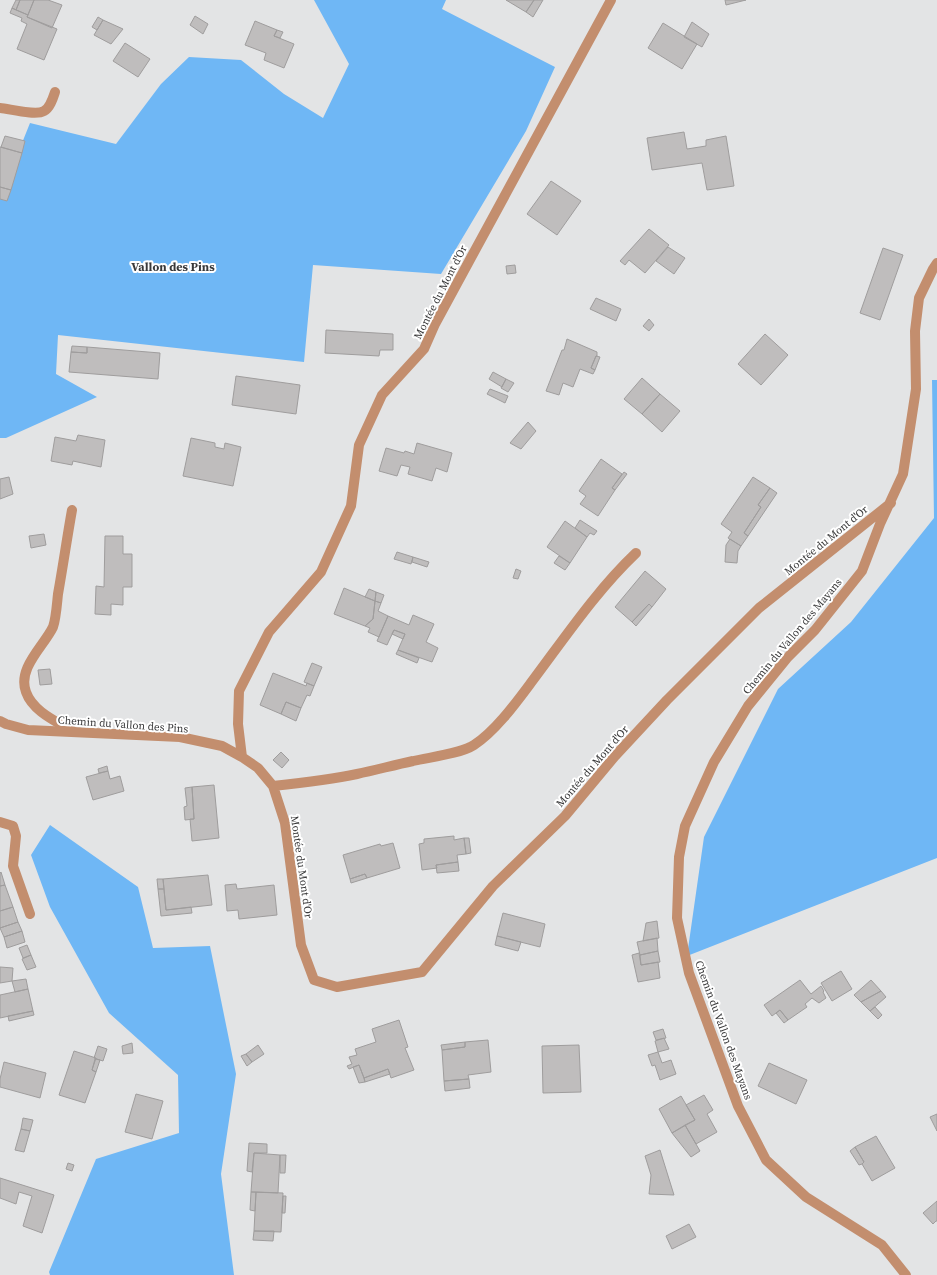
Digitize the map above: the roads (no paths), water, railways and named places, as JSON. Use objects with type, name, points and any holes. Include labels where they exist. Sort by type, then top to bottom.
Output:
[{"type":"street","name":"Montée du Mont d'Or","points":[[608,1],[435,324],[424,349],[382,395],[359,445],[351,506],[321,572],[269,632],[239,691],[238,724],[242,756],[258,768],[273,786],[285,823],[301,945],[314,980],[337,987],[422,972],[493,886],[565,816],[667,700],[759,608],[891,503]]},
{"type":"street","points":[[0,108],[37,113],[45,111],[50,106],[55,92]]},
{"type":"street","name":"Chemin du Vallon des Mayans","points":[[906,1275],[882,1245],[806,1197],[766,1160],[738,1106],[689,973],[677,918],[679,857],[685,826],[714,762],[748,706],[787,658],[815,630],[862,571],[880,524],[891,503],[903,474],[916,389],[915,331],[919,298],[937,263]]},
{"type":"street","points":[[72,510],[53,626],[33,656],[27,668],[25,691],[32,704],[46,715],[74,732]]},
{"type":"street","points":[[273,786],[313,782],[358,774],[391,765],[452,752],[474,745],[489,733],[516,702],[592,602],[619,569],[636,553]]},
{"type":"street","name":"Chemin du Vallon des Pins","points":[[0,721],[28,730],[180,737],[222,746],[242,756]]},
{"type":"street","points":[[0,822],[13,826],[16,836],[13,866],[30,914]]},
{"type":"district","name":"Vallon des Pins","points":[[173,267]]}]
